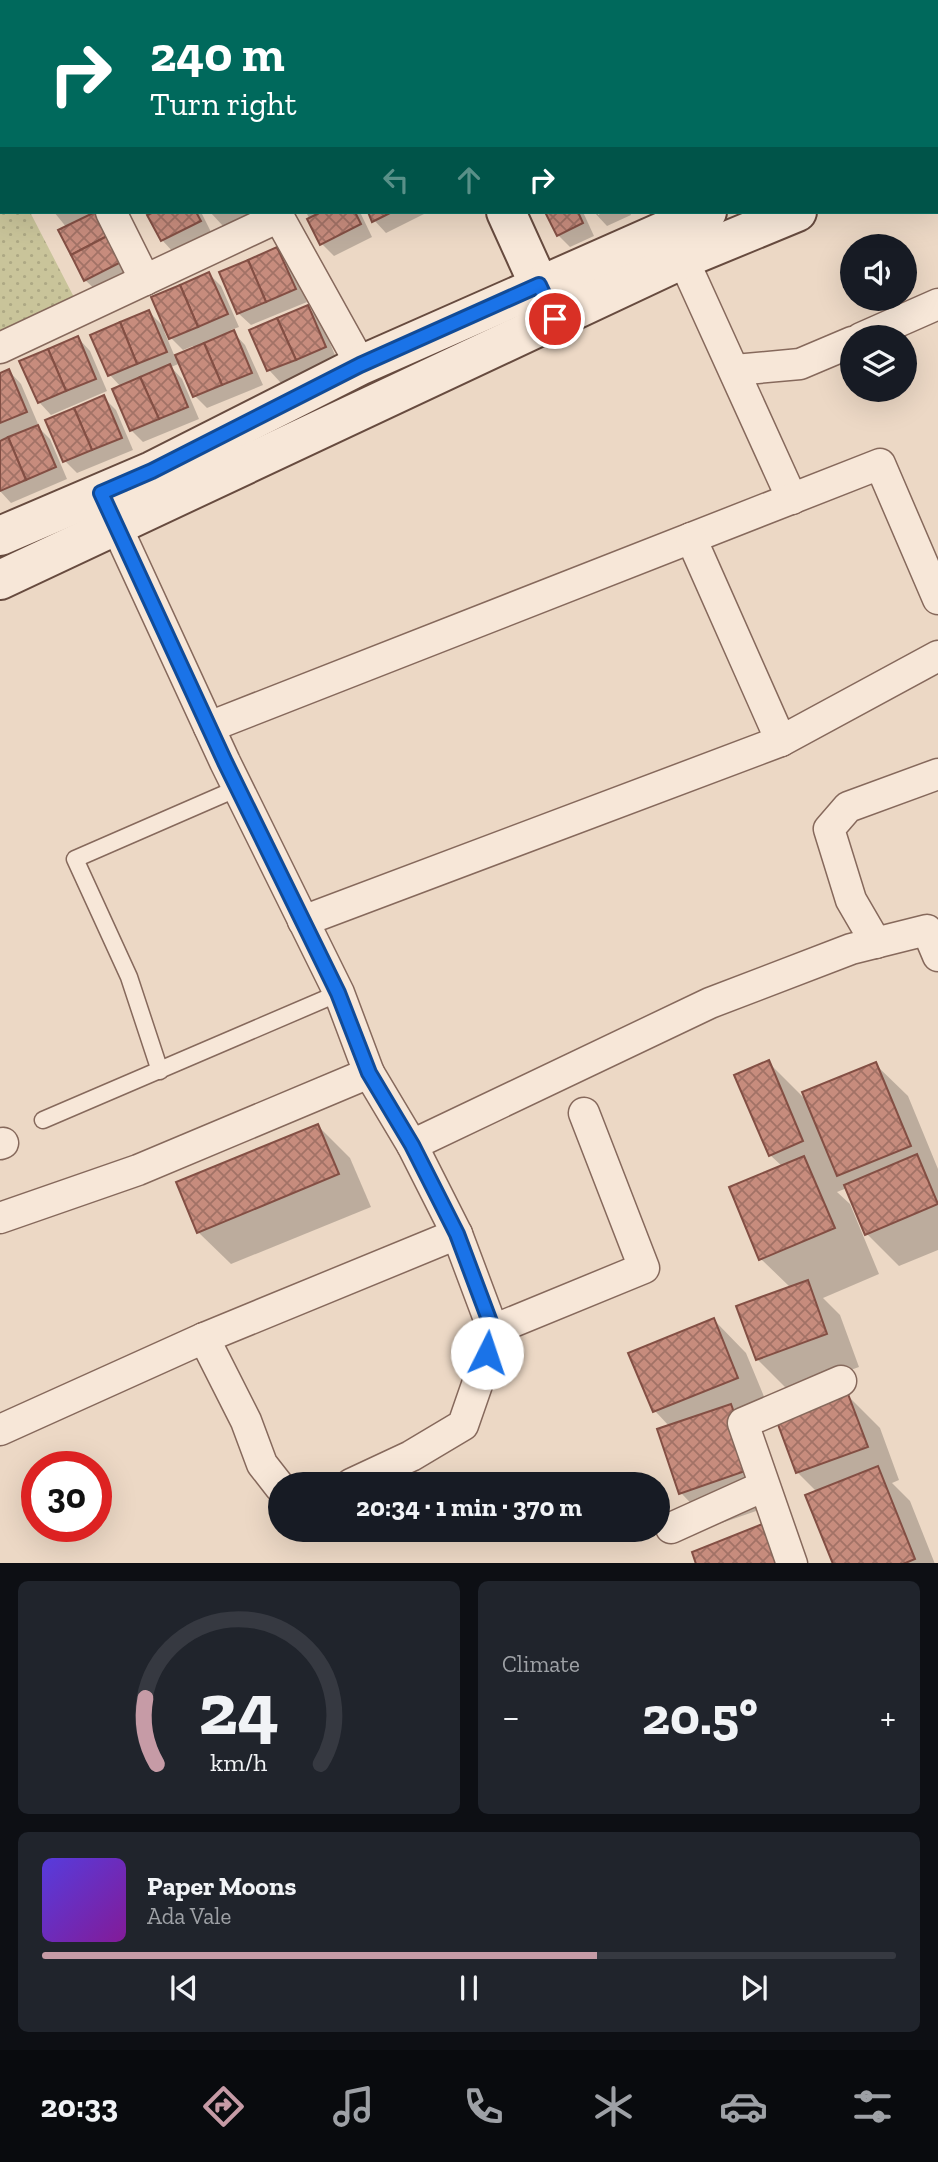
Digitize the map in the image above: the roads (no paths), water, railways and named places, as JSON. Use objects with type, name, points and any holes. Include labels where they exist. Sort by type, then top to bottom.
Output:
[{"type":"street","points":[[112,214],[145,280]]},
{"type":"street","points":[[0,348],[278,214],[360,365]]},
{"type":"street","points":[[507,214],[555,319]]},
{"type":"street","points":[[0,536],[152,471],[360,365],[702,214]]},
{"type":"street","points":[[0,580],[683,259],[792,214]]},
{"type":"street","points":[[683,259],[792,499]]},
{"type":"street","points":[[890,325],[938,304]]},
{"type":"street","points":[[734,370],[800,365],[840,347]]},
{"type":"street","points":[[209,727],[880,464],[938,599]]},
{"type":"street","points":[[101,493],[209,727],[338,993],[369,1073],[412,1145],[457,1234],[493,1330],[463,1425],[411,1456],[377,1472]]},
{"type":"street","points":[[691,538],[781,741]]},
{"type":"street","points":[[303,921],[781,741],[938,656]]},
{"type":"street","points":[[876,943],[851,900],[829,829],[848,807],[938,774]]},
{"type":"street","points":[[412,1145],[710,1003],[851,949],[876,943],[934,937]]},
{"type":"street","points":[[0,1218],[138,1170],[369,1073]]},
{"type":"street","points":[[493,1330],[649,1279],[584,1113]]},
{"type":"street","points":[[0,1430],[204,1338],[457,1234]]},
{"type":"street","points":[[204,1338],[246,1421],[262,1464],[268,1472]]},
{"type":"street","points":[[792,1563],[743,1423],[841,1381]]},
{"type":"street","points":[[671,1528],[764,1486]]},
{"type":"lane","points":[[160,1070],[129,977],[75,859],[238,788]]},
{"type":"lane","points":[[43,1120],[338,993]]}]
